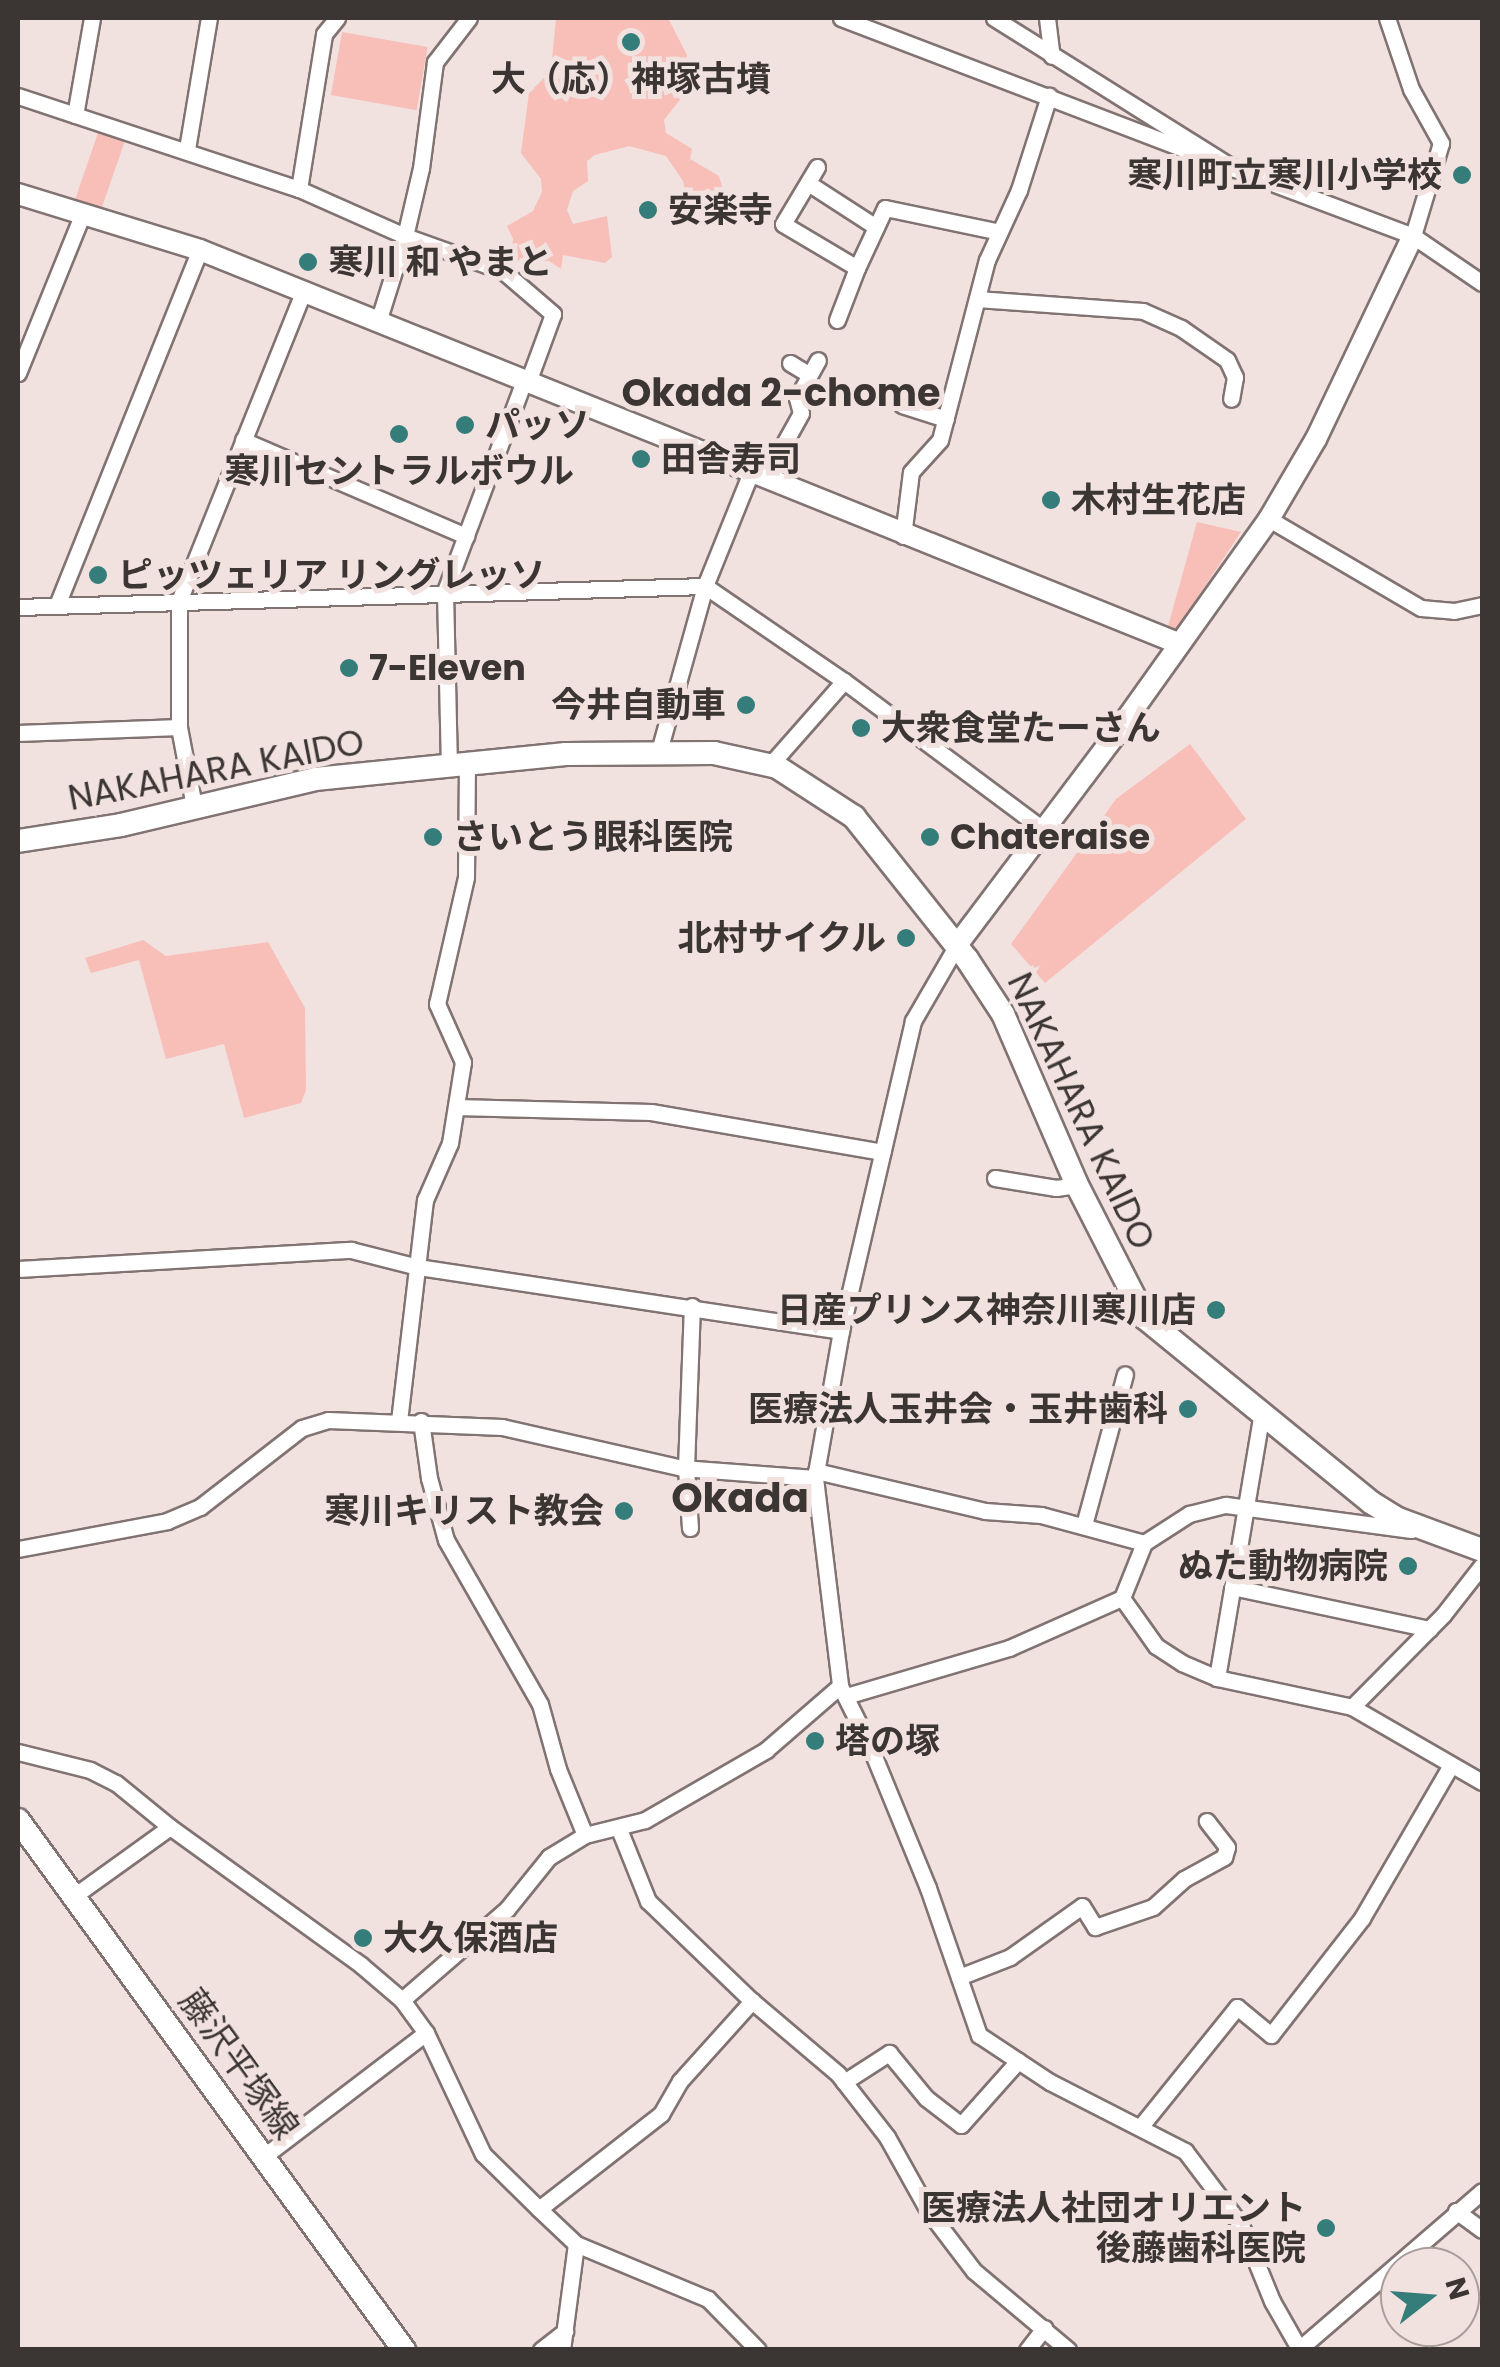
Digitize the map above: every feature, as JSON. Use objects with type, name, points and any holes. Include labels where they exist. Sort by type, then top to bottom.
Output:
[{"type":"main road","name":"NAKAHARA KAIDO","points":[[18,841],[122,824],[315,780],[566,754],[714,753],[770,765],[814,786],[854,817],[957,945],[1003,1014],[1078,1184],[1145,1318],[1372,1503],[1424,1530],[1482,1550]]},
{"type":"main road","name":"藤沢平塚線","points":[[18,1820],[404,2350]]},
{"type":"street","points":[[76,115],[92,18]]},
{"type":"street","points":[[187,150],[208,18]]},
{"type":"street","points":[[300,189],[324,34],[337,18]]},
{"type":"street","points":[[378,322],[421,168],[435,62],[469,18]]},
{"type":"street","points":[[841,18],[1413,236],[1482,283]]},
{"type":"street","points":[[994,18],[1235,169]]},
{"type":"street","points":[[1047,18],[1052,56]]},
{"type":"street","points":[[1387,18],[1411,89],[1441,143],[1413,236],[1316,439],[1268,518],[1045,830],[957,945],[913,1021],[841,1331],[816,1474],[843,1691],[928,1888],[979,2035],[1018,2061],[1184,2151],[1241,2225],[1272,2301],[1299,2349],[1482,2192]]},
{"type":"street","points":[[18,96],[300,189],[405,236],[503,271],[553,314],[445,591],[466,876],[438,1004],[463,1062],[450,1143],[425,1200],[399,1421]]},
{"type":"street","points":[[902,536],[911,472],[940,440],[977,299],[1019,190],[1049,96]]},
{"type":"street","points":[[1143,133],[1152,118]]},
{"type":"street","points":[[817,167],[783,224],[857,268]]},
{"type":"street","points":[[808,184],[876,227]]},
{"type":"street","points":[[18,194],[200,250],[902,536],[1180,644]]},
{"type":"street","points":[[837,320],[885,208],[1000,232]]},
{"type":"street","points":[[18,373],[82,215]]},
{"type":"street","points":[[57,605],[200,250]]},
{"type":"street","points":[[194,806],[180,727],[179,601],[304,292]]},
{"type":"street","points":[[977,299],[1143,311],[1181,328],[1227,360],[1235,377],[1231,399]]},
{"type":"street","points":[[659,751],[705,586],[758,475],[807,416],[797,398],[814,367],[790,363]]},
{"type":"street","points":[[902,405],[946,419]]},
{"type":"street","points":[[244,440],[466,536]]},
{"type":"street","points":[[1268,518],[1420,608],[1454,611],[1482,605]]},
{"type":"street","points":[[18,607],[705,586],[844,681],[1045,830]]},
{"type":"street","points":[[770,765],[844,681]]},
{"type":"street","points":[[18,733],[180,727]]},
{"type":"street","points":[[456,1107],[650,1112],[883,1152]]},
{"type":"street","points":[[995,1178],[1056,1188],[1078,1184]]},
{"type":"street","points":[[18,1268],[351,1250],[418,1267],[841,1331]]},
{"type":"street","points":[[690,1528],[686,1468],[692,1306]]},
{"type":"street","points":[[1084,1525],[1125,1374]]},
{"type":"street","points":[[1217,1678],[1261,1416]]},
{"type":"street","points":[[18,1549],[166,1521],[200,1507],[302,1428],[328,1420],[421,1421],[502,1428],[686,1468],[816,1474],[956,1506],[1041,1515],[1144,1543]]},
{"type":"street","points":[[421,1421],[429,1478],[446,1540],[540,1704],[558,1769],[586,1835]]},
{"type":"street","points":[[402,2000],[507,1909],[549,1857],[586,1835],[646,1820],[766,1750],[843,1691],[1009,1648],[1122,1598],[1144,1543],[1189,1514],[1226,1505],[1390,1530],[1424,1530]]},
{"type":"street","points":[[1352,1707],[1430,1629],[1482,1564]]},
{"type":"street","points":[[1232,1587],[1430,1629]]},
{"type":"street","points":[[1122,1598],[1156,1646],[1217,1678],[1352,1707],[1482,1782]]},
{"type":"street","points":[[18,1752],[90,1770],[116,1782],[170,1827],[320,1932],[402,2000],[426,2033],[483,2154],[539,2209],[576,2244],[708,2299],[758,2350]]},
{"type":"street","points":[[1141,2126],[1237,2007],[1271,2035],[1362,1918],[1452,1765]]},
{"type":"street","points":[[959,1976],[1010,1957],[1082,1906],[1095,1927],[1153,1906],[1184,1879],[1224,1857],[1227,1846],[1207,1821]]},
{"type":"street","points":[[74,1896],[170,1827]]},
{"type":"street","points":[[619,1829],[648,1901],[752,2002],[844,2082],[886,2138],[929,2212],[974,2271],[1068,2350]]},
{"type":"street","points":[[539,2209],[661,2114],[680,2081],[752,2002]]},
{"type":"street","points":[[263,2157],[426,2033]]},
{"type":"street","points":[[844,2082],[889,2054],[926,2098],[961,2124],[1018,2061]]},
{"type":"street","points":[[1456,2211],[1482,2230]]},
{"type":"street","points":[[562,2350],[576,2244]]},
{"type":"street","points":[[1027,2350],[1044,2328]]},
{"type":"street","points":[[541,2350],[565,2331]]},
{"type":"shaded area","points":[[556,18],[668,18],[687,55],[687,68],[683,96],[664,120],[666,133],[692,149],[690,159],[719,176],[722,186],[715,206],[704,216],[690,212],[683,181],[666,156],[629,146],[595,155],[587,161],[588,181],[573,191],[567,210],[573,224],[607,216],[612,257],[605,263],[563,255],[561,269],[549,261],[521,258],[516,263],[511,258],[513,239],[507,226],[533,211],[542,192],[541,179],[521,153],[529,93],[545,77],[579,81],[583,74],[580,67],[556,65],[552,59]]},
{"type":"shaded area","points":[[342,32],[428,47],[417,110],[331,95]]},
{"type":"shaded area","points":[[99,130],[125,139],[101,210],[75,201]]},
{"type":"shaded area","points":[[1197,522],[1241,532],[1175,631],[1167,630]]},
{"type":"shaded area","points":[[1190,744],[1246,819],[1045,983],[1011,944],[1116,799]]},
{"type":"shaded area","points":[[143,940],[166,956],[268,942],[305,1008],[306,1090],[301,1103],[244,1118],[224,1044],[166,1059],[139,960],[91,973],[85,958]]},
{"type":"place","name":"大（応）神塚古墳","points":[[631,42]]},
{"type":"place","name":"寒川町立寒川小学校","points":[[1462,175]]},
{"type":"place","name":"安楽寺","points":[[648,210]]},
{"type":"place","name":"寒川 和 やまと","points":[[308,262]]},
{"type":"place","name":"パッソ","points":[[465,425]]},
{"type":"place","name":"寒川セントラルボウル","points":[[399,434]]},
{"type":"place","name":"田舎寿司","points":[[641,459]]},
{"type":"place","name":"木村生花店","points":[[1051,500]]},
{"type":"place","name":"ピッツェリア リングレッソ","points":[[98,575]]},
{"type":"place","name":"7-Eleven","points":[[349,668]]},
{"type":"place","name":"今井自動車","points":[[746,705]]},
{"type":"place","name":"大衆食堂たーさん","points":[[861,728]]},
{"type":"place","name":"さいとう眼科医院","points":[[433,837]]},
{"type":"place","name":"Chateraise","points":[[930,837]]},
{"type":"place","name":"北村サイクル","points":[[906,938]]},
{"type":"place","name":"日産プリンス神奈川寒川店","points":[[1216,1310]]},
{"type":"place","name":"医療法人玉井会・玉井歯科","points":[[1188,1409]]},
{"type":"place","name":"寒川キリスト教会","points":[[624,1511]]},
{"type":"place","name":"ぬた動物病院","points":[[1408,1566]]},
{"type":"place","name":"塔の塚","points":[[815,1741]]},
{"type":"place","name":"大久保酒店","points":[[363,1938]]},
{"type":"place","name":"医療法人社団オリエント 後藤歯科医院","points":[[1326,2228]]},
{"type":"district","name":"Okada 2-chome","points":[[781,393]]},
{"type":"district","name":"Okada","points":[[740,1498]]}]
